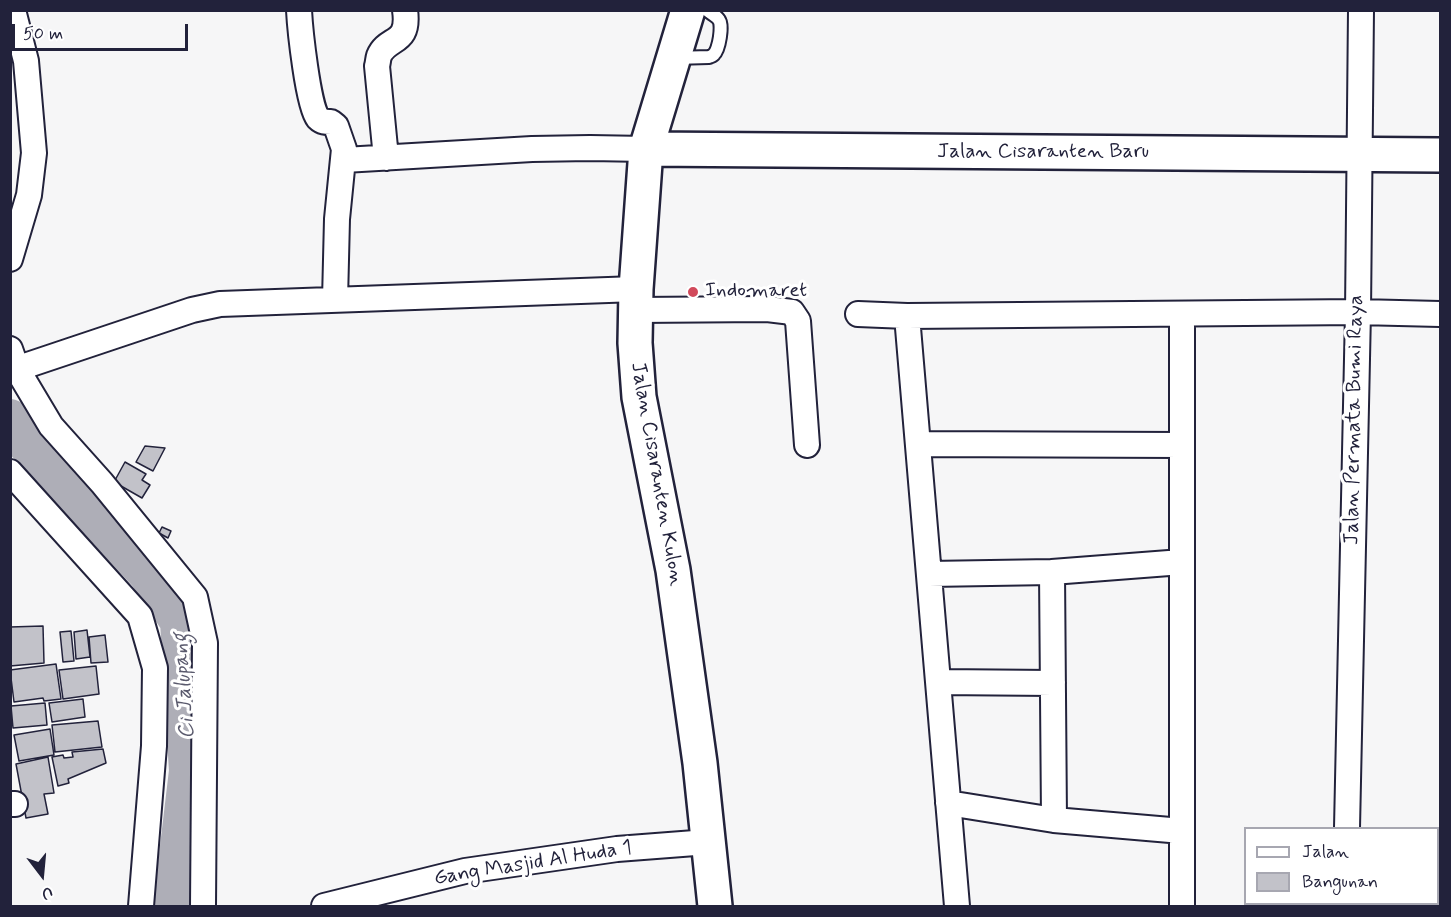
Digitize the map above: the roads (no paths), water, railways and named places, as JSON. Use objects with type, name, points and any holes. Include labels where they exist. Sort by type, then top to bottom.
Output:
[{"type":"main road","name":"Jalan Cisaranten Kulon","points":[[688,10],[646,149],[635,343],[639,397],[673,570],[700,763],[715,906]]},
{"type":"main road","name":"Jalan Cisaranten Baru","points":[[646,149],[1440,155]]},
{"type":"street","points":[[10,259],[29,195],[34,153],[26,61],[13,10]]},
{"type":"street","points":[[298,10],[312,102],[317,117],[323,122],[331,122],[336,126],[344,149],[337,219],[335,300]]},
{"type":"street","points":[[386,158],[377,66],[380,54],[404,33],[405,10]]},
{"type":"street","name":"Jalan Permata Bumi Raya","points":[[1347,827],[1358,312],[1361,10]]},
{"type":"street","points":[[344,160],[532,149],[646,149]]},
{"type":"street","points":[[203,906],[205,643],[195,597],[102,483],[51,426],[13,363],[80,349],[192,310],[220,304],[335,300],[636,300],[767,309],[792,312],[798,321],[807,445]]},
{"type":"street","points":[[858,314],[907,316],[1358,312],[1440,314]]},
{"type":"street","points":[[1182,314],[1182,906]]},
{"type":"street","points":[[907,316],[957,906]]},
{"type":"street","points":[[918,444],[1182,445]]},
{"type":"street","points":[[10,472],[140,616],[154,668],[154,746],[141,906]]},
{"type":"street","points":[[929,574],[1052,572],[1182,562]]},
{"type":"street","points":[[1052,572],[1054,820]]},
{"type":"street","points":[[938,682],[1053,683]]},
{"type":"street","points":[[948,803],[1054,820],[1182,831]]},
{"type":"street","name":"Gang Masjid Al Huda 1","points":[[324,906],[465,871],[617,849],[708,842]]},
{"type":"lane","points":[[673,58],[709,57],[716,52],[722,27],[721,22],[707,10]]},
{"type":"waterway","name":"Ci Jalupang","points":[[10,420],[16,430],[149,573],[181,621],[190,771],[174,906]]},
{"type":"place","name":"Indomaret","points":[[693,292]]}]
